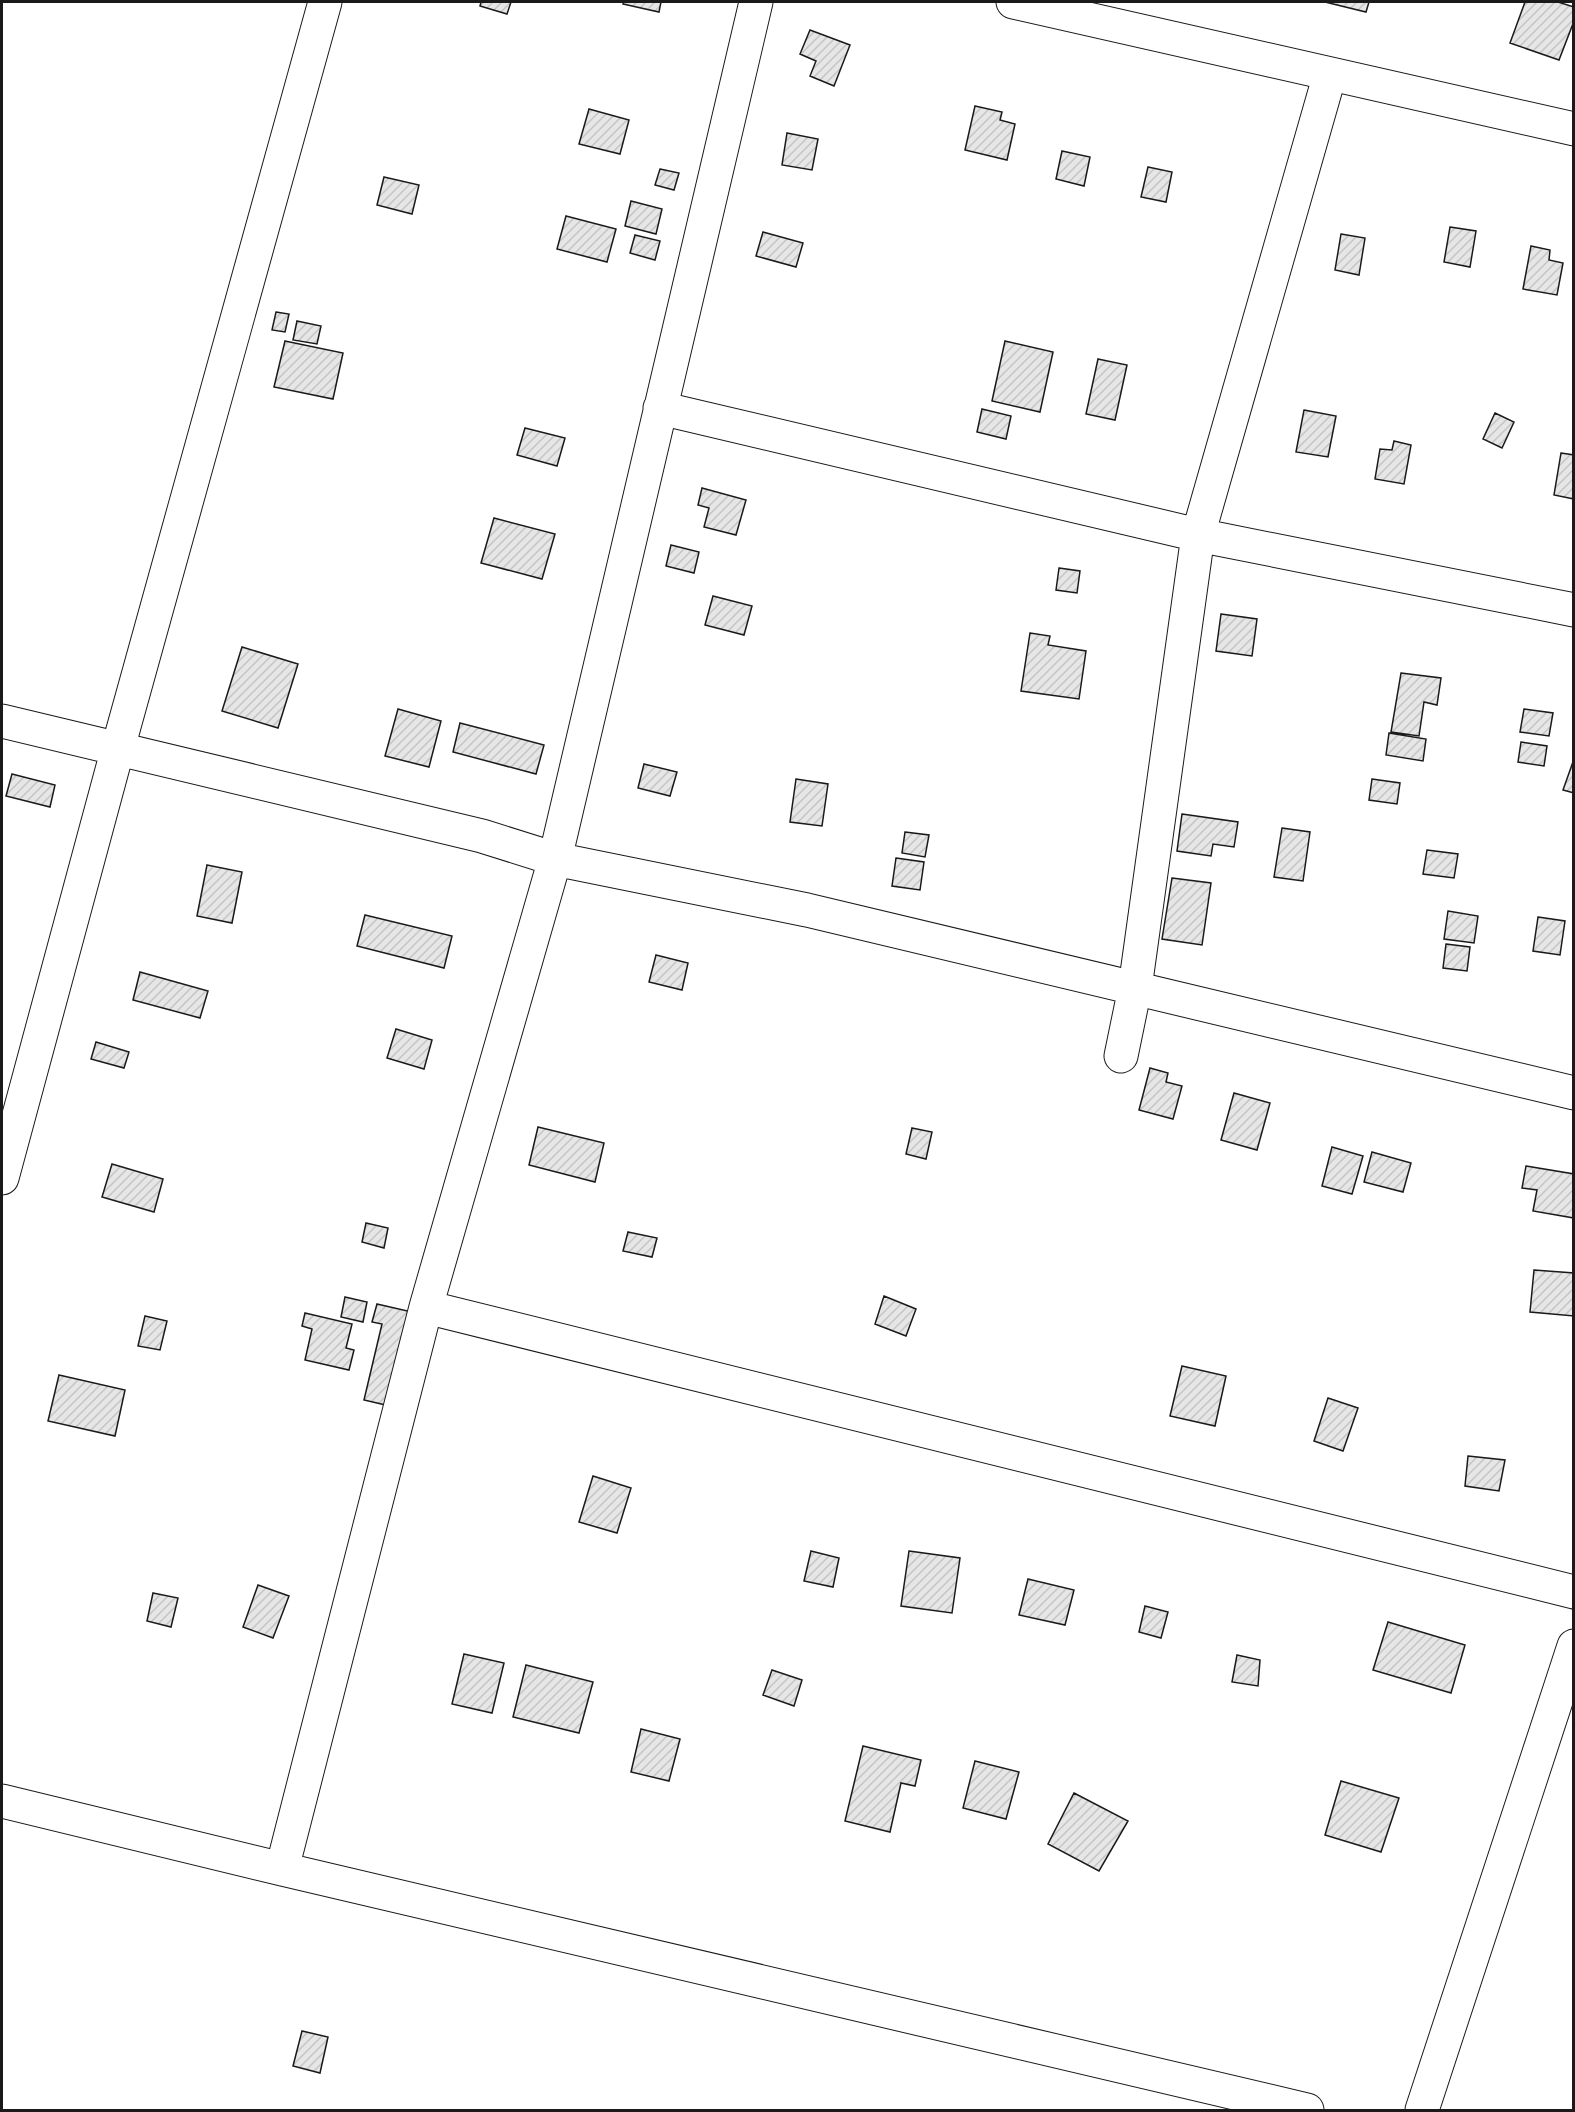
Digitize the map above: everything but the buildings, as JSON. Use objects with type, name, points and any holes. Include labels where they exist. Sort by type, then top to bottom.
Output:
[{"type":"street","points":[[2,1178],[118,748],[325,2]]},
{"type":"street","points":[[282,1869],[426,1307],[555,859],[756,2]]},
{"type":"street","points":[[1013,2],[1574,129]]},
{"type":"street","points":[[1120,1056],[1135,988],[1198,535],[1330,74]]},
{"type":"street","points":[[660,408],[1198,535],[1574,610]]},
{"type":"street","points":[[2,721],[482,836],[555,859],[807,910],[1574,1093]]},
{"type":"street","points":[[426,1307],[1574,1592]]},
{"type":"street","points":[[1422,2110],[1574,1646]]},
{"type":"street","points":[[2,1801],[1307,2110]]}]
